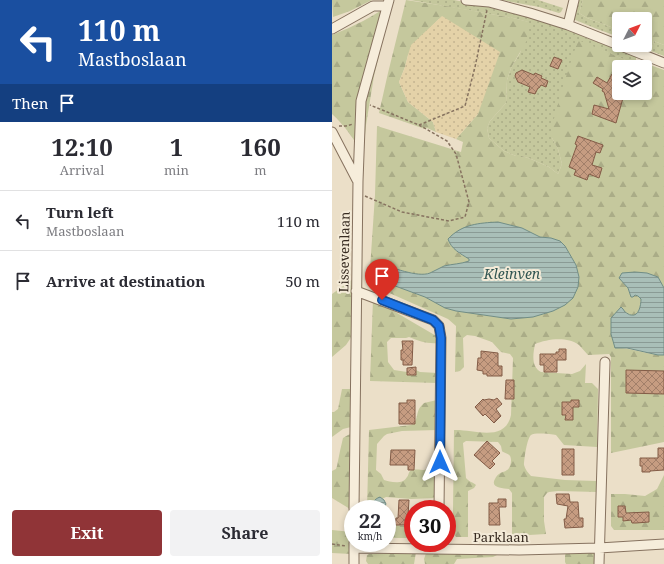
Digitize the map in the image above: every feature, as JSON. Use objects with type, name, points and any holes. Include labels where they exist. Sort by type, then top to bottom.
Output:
[{"type":"street","points":[[466,0],[489,2],[568,25],[664,63]]},
{"type":"street","points":[[568,25],[574,0]]},
{"type":"street","points":[[332,29],[373,6],[388,3]]},
{"type":"street","name":"Lissevenlaan","points":[[354,500],[356,291],[361,101],[388,3]]},
{"type":"street","points":[[335,129],[358,181]]},
{"type":"street","points":[[356,291],[433,320],[439,326],[441,346],[439,500]]},
{"type":"street","points":[[599,564],[605,362]]},
{"type":"street","name":"Parklaan","points":[[456,547],[519,550],[599,548],[664,544]]},
{"type":"street","points":[[354,552],[354,564]]},
{"type":"path","points":[[419,125],[465,106],[489,2]]},
{"type":"path","points":[[358,192],[402,212],[449,221],[465,217],[469,202],[456,154],[447,141],[419,125],[361,101]]},
{"type":"path","points":[[335,129],[360,122]]},
{"type":"path","points":[[332,544],[344,545]]},
{"type":"green space","points":[[332,0],[372,0],[350,11],[333,17]]},
{"type":"green space","points":[[406,0],[452,7],[529,22],[527,40],[511,68],[507,80],[506,103],[490,121],[487,128],[489,138],[504,151],[516,156],[531,159],[549,167],[558,174],[562,164],[558,149],[552,138],[552,126],[578,40],[626,60],[612,60],[612,100],[652,100],[652,66],[664,70],[664,288],[658,277],[647,273],[635,272],[620,279],[628,288],[631,297],[634,295],[641,299],[641,304],[638,312],[634,315],[630,315],[625,312],[611,318],[611,334],[616,348],[664,355],[664,442],[611,453],[611,357],[609,354],[588,355],[579,345],[563,339],[535,344],[534,364],[538,370],[541,372],[572,374],[580,371],[586,364],[585,383],[592,383],[598,389],[597,447],[564,445],[556,435],[539,433],[531,435],[528,440],[524,465],[531,476],[565,480],[597,481],[597,492],[558,491],[547,493],[544,497],[544,521],[546,534],[512,536],[512,493],[509,489],[500,488],[494,484],[498,475],[508,469],[511,457],[502,451],[498,442],[466,441],[463,443],[466,478],[476,485],[468,491],[468,537],[456,537],[456,500],[453,500],[454,430],[487,433],[502,429],[508,424],[511,415],[513,358],[510,354],[501,352],[492,342],[467,335],[463,338],[464,367],[460,371],[455,372],[456,326],[448,319],[369,284],[375,195],[377,126],[461,152],[463,142],[456,139],[478,114],[439,19],[427,31],[408,55],[399,82],[408,102],[433,122],[436,132],[379,113]],"holes":[[[498,222],[522,228],[540,237],[551,238],[565,246],[576,265],[579,277],[553,311],[533,317],[511,319],[445,308],[425,297],[387,283],[378,263],[412,273],[430,273],[444,266],[469,261],[469,259],[457,252]]]},
{"type":"green space","points":[[410,0],[454,0],[491,7],[549,22],[612,47],[612,52],[625,52],[636,57],[636,60],[626,60],[578,41],[552,138],[558,149],[562,164],[558,174],[549,167],[531,159],[516,156],[504,151],[489,138],[487,128],[490,121],[506,103],[507,80],[511,68],[520,53],[528,22]]},
{"type":"green space","points":[[502,0],[538,0],[563,8],[559,13],[539,7]]},
{"type":"green space","points":[[578,0],[583,0],[579,13],[587,18],[612,27],[612,34],[597,29],[573,19]]},
{"type":"green space","points":[[583,0],[664,0],[664,45],[654,41],[652,48],[652,12],[612,12],[612,27],[587,18],[579,13]]},
{"type":"green space","points":[[392,3],[374,76],[366,125],[363,156],[357,144],[332,114],[332,35],[363,21]]},
{"type":"green space","points":[[654,41],[664,45],[664,56],[652,51]]},
{"type":"green space","points":[[353,279],[352,336],[346,345],[332,357],[332,294]]},
{"type":"green space","points":[[373,299],[438,337],[438,343],[423,342],[409,337],[391,338],[387,342],[388,362],[394,370],[407,372],[414,369],[420,372],[438,373],[437,383],[370,381]]},
{"type":"green space","points":[[342,389],[352,389],[351,427],[343,429],[332,437],[332,412],[338,409]]},
{"type":"green space","points":[[437,400],[437,430],[402,431],[387,434],[377,444],[376,470],[381,474],[384,480],[400,482],[405,480],[411,471],[429,469],[436,465],[436,498],[411,499],[386,497],[382,499],[380,497],[378,500],[367,500],[369,430],[411,425],[415,422],[419,409],[424,403]]},
{"type":"green space","points":[[351,434],[350,500],[344,500],[344,505],[332,498],[332,471],[336,469],[337,466],[343,438]]},
{"type":"green space","points":[[664,475],[664,530],[614,530],[611,526],[611,494],[645,496],[657,489]]},
{"type":"green space","points":[[396,525],[404,526],[404,538],[396,538]]},
{"type":"green space","points":[[332,530],[344,531],[344,552],[351,552],[351,554],[332,553]]},
{"type":"green space","points":[[416,552],[414,564],[368,564],[366,561],[367,555]]},
{"type":"green space","points":[[565,552],[593,552],[597,557],[597,564],[566,564]]},
{"type":"green space","points":[[426,553],[498,553],[493,557],[457,559],[454,564],[425,564],[424,559]]},
{"type":"sand","points":[[442,16],[500,52],[478,114],[456,139],[436,132],[433,122],[408,102],[399,82],[411,45]]},
{"type":"water","name":"Kleinven","points":[[498,222],[522,228],[540,237],[560,241],[565,246],[576,265],[579,277],[578,287],[573,298],[565,305],[553,311],[533,317],[511,319],[445,308],[425,297],[387,283],[373,276],[378,263],[412,273],[425,274],[444,266],[469,261],[469,259],[449,243],[448,239],[453,234],[465,227]]},
{"type":"water","points":[[622,273],[647,273],[658,277],[664,288],[664,355],[627,348],[615,348],[611,334],[611,318],[621,307],[630,315],[636,314],[639,310],[641,301],[638,296],[635,295],[631,297],[628,288],[619,278]]},
{"type":"water","points":[[380,497],[384,500],[375,500]]},
{"type":"building","points":[[554,57],[562,60],[558,69],[550,66]]},
{"type":"building","points":[[522,70],[534,75],[535,73],[542,76],[541,78],[548,81],[546,87],[541,85],[535,94],[528,92],[530,87],[518,82],[515,76],[516,73]]},
{"type":"building","points":[[612,74],[612,100],[622,100],[616,123],[592,114],[594,105],[609,109],[604,92],[602,91],[603,89],[593,83],[597,77],[607,83]]},
{"type":"building","points":[[578,136],[603,145],[600,153],[596,152],[592,165],[602,168],[599,178],[589,174],[587,180],[574,175],[576,170],[569,167],[577,145],[575,144]]},
{"type":"building","points":[[402,341],[413,341],[412,365],[403,365],[403,360],[401,360],[401,350],[403,350]]},
{"type":"building","points":[[559,349],[566,349],[566,360],[557,360],[557,372],[544,372],[544,365],[540,365],[540,354],[556,354],[556,352],[559,352]]},
{"type":"building","points":[[481,351],[498,353],[498,366],[502,366],[502,376],[487,376],[487,374],[483,374],[483,371],[477,370],[478,358],[481,358]]},
{"type":"building","points":[[416,367],[416,375],[407,375],[407,368]]},
{"type":"building","points":[[626,370],[664,371],[664,394],[626,393]]},
{"type":"building","points":[[506,380],[514,380],[514,399],[505,399]]},
{"type":"building","points":[[497,398],[502,404],[496,409],[501,416],[494,423],[485,414],[483,416],[475,407],[483,399],[494,400]]},
{"type":"building","points":[[407,400],[415,400],[415,424],[399,424],[399,403],[407,403]]},
{"type":"building","points":[[571,400],[579,400],[579,407],[573,407],[573,420],[565,420],[566,415],[562,415],[562,402],[571,402]]},
{"type":"building","points":[[487,441],[500,453],[492,461],[495,464],[490,469],[474,455]]},
{"type":"building","points":[[658,448],[664,448],[664,470],[642,472],[640,458],[658,458]]},
{"type":"building","points":[[562,449],[574,449],[574,475],[562,475]]},
{"type":"building","points":[[391,450],[415,450],[414,470],[408,470],[408,465],[390,465]]},
{"type":"building","points":[[556,494],[569,494],[570,502],[578,502],[579,518],[583,518],[583,527],[565,528],[564,519],[566,519],[568,506],[557,504]]},
{"type":"building","points":[[498,499],[506,499],[506,507],[499,507],[500,525],[489,525],[489,503],[498,503]]},
{"type":"building","points":[[399,500],[404,500],[404,525],[396,525],[396,518],[398,518]]},
{"type":"building","points":[[618,506],[625,506],[626,513],[649,512],[649,522],[632,523],[631,520],[623,521],[623,517],[618,517]]},
{"type":"route","points":[[382,300],[433,320],[439,326],[441,338],[440,462]]}]
